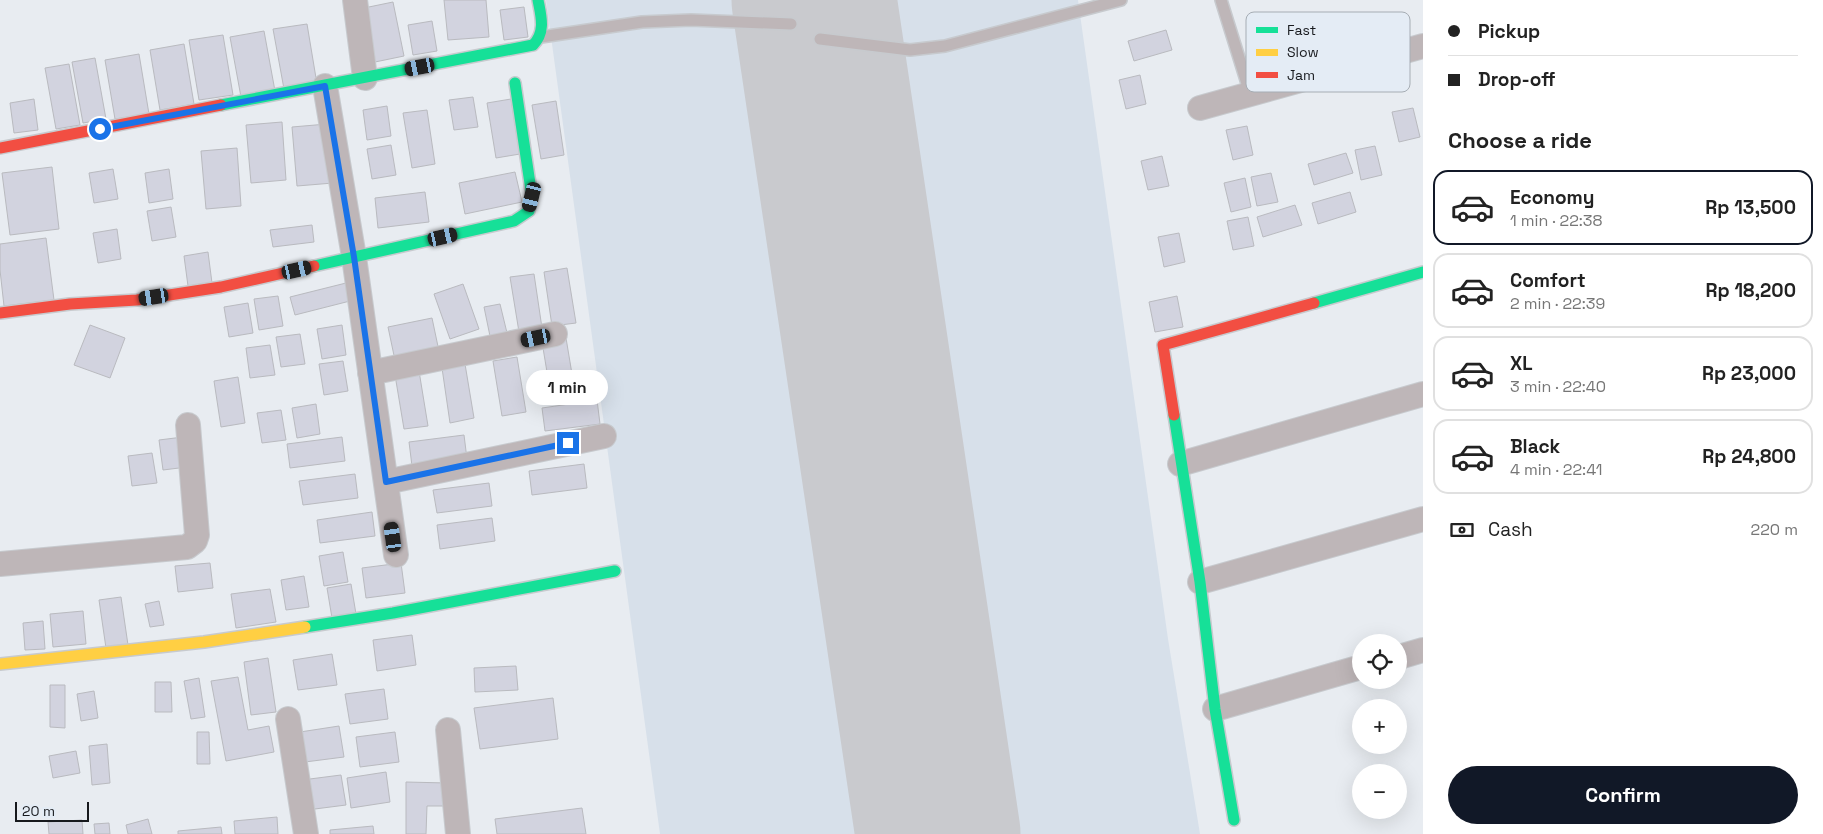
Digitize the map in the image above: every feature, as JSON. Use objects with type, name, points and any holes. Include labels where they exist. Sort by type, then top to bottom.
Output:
[{"type":"street","points":[[355,0],[365,78]]},
{"type":"street","points":[[0,148],[534,45],[541,37],[538,0]]},
{"type":"street","points":[[1410,50],[1423,46]]},
{"type":"street","points":[[0,313],[70,304],[137,300],[221,287],[514,221],[528,211],[532,197],[515,83]]},
{"type":"street","points":[[325,86],[354,257],[396,555]]},
{"type":"street","points":[[1200,108],[1254,92]]},
{"type":"street","points":[[1234,820],[1215,709],[1200,582],[1180,464],[1163,345],[1423,272]]},
{"type":"street","points":[[370,373],[555,334]]},
{"type":"street","points":[[1180,464],[1423,394]]},
{"type":"street","points":[[0,564],[151,552],[187,547],[195,541],[197,534],[188,425]]},
{"type":"street","points":[[386,482],[604,436]]},
{"type":"street","points":[[1200,582],[1423,520]]},
{"type":"street","points":[[0,664],[204,642],[393,613],[615,571]]},
{"type":"street","points":[[1407,654],[1423,650]]},
{"type":"street","points":[[1215,709],[1352,670]]},
{"type":"street","points":[[288,719],[306,834]]},
{"type":"street","points":[[448,730],[458,834]]},
{"type":"lane","points":[[820,39],[910,50],[945,46],[1121,0]]},
{"type":"lane","points":[[1221,0],[1246,80]]},
{"type":"lane","points":[[541,37],[642,22],[691,20],[791,24]]},
{"type":"shaded area","points":[[546,0],[1078,0],[1168,639],[1200,834],[660,834]]},
{"type":"building","points":[[444,0],[486,0],[489,37],[448,40]]},
{"type":"building","points":[[393,2],[404,56],[375,62],[364,8]]},
{"type":"building","points":[[524,7],[528,37],[504,40],[500,10]]},
{"type":"building","points":[[432,21],[437,51],[413,55],[408,25]]},
{"type":"building","points":[[307,24],[317,84],[284,89],[273,29]]},
{"type":"building","points":[[1166,30],[1172,50],[1134,61],[1128,41]]},
{"type":"building","points":[[264,31],[275,91],[241,97],[230,37]]},
{"type":"building","points":[[223,35],[233,95],[199,100],[189,40]]},
{"type":"building","points":[[184,44],[194,104],[160,110],[150,50]]},
{"type":"building","points":[[139,54],[149,114],[115,119],[105,60]]},
{"type":"building","points":[[95,58],[106,119],[83,123],[72,62]]},
{"type":"building","points":[[69,64],[80,125],[56,129],[45,68]]},
{"type":"building","points":[[1140,75],[1146,104],[1126,109],[1119,80]]},
{"type":"building","points":[[473,97],[478,127],[454,130],[449,100]]},
{"type":"building","points":[[34,99],[38,130],[14,133],[10,103]]},
{"type":"building","points":[[511,99],[520,154],[496,158],[487,103]]},
{"type":"building","points":[[556,101],[564,155],[541,159],[532,105]]},
{"type":"building","points":[[387,106],[391,136],[367,140],[363,110]]},
{"type":"building","points":[[1413,108],[1420,137],[1399,142],[1392,112]]},
{"type":"building","points":[[427,110],[435,164],[412,168],[403,113]]},
{"type":"building","points":[[282,122],[286,180],[251,183],[246,125]]},
{"type":"building","points":[[327,124],[333,183],[297,186],[292,127]]},
{"type":"building","points":[[1247,126],[1253,155],[1233,160],[1226,130]]},
{"type":"building","points":[[391,145],[396,175],[372,179],[367,149]]},
{"type":"building","points":[[1375,146],[1382,175],[1361,180],[1355,150]]},
{"type":"building","points":[[237,148],[241,206],[206,209],[201,151]]},
{"type":"building","points":[[1346,153],[1353,173],[1314,185],[1308,164]]},
{"type":"building","points":[[1162,156],[1169,186],[1148,190],[1141,161]]},
{"type":"building","points":[[52,167],[59,229],[10,235],[2,173]]},
{"type":"building","points":[[113,169],[118,199],[94,203],[89,173]]},
{"type":"building","points":[[169,169],[173,199],[149,203],[145,173]]},
{"type":"building","points":[[515,172],[522,202],[465,214],[459,183]]},
{"type":"building","points":[[1271,173],[1278,202],[1257,206],[1251,177]]},
{"type":"building","points":[[1245,178],[1251,207],[1231,212],[1224,183]]},
{"type":"building","points":[[425,192],[429,222],[378,228],[375,198]]},
{"type":"building","points":[[1350,192],[1356,212],[1318,224],[1312,203]]},
{"type":"building","points":[[1295,205],[1302,225],[1263,237],[1257,217]]},
{"type":"building","points":[[171,207],[176,237],[152,241],[147,211]]},
{"type":"building","points":[[1248,217],[1254,246],[1233,250],[1227,221]]},
{"type":"building","points":[[312,225],[314,242],[273,247],[270,230]]},
{"type":"building","points":[[117,229],[121,259],[98,263],[93,233]]},
{"type":"building","points":[[1179,233],[1185,262],[1164,267],[1158,237]]},
{"type":"building","points":[[46,238],[54,300],[4,306],[0,270],[0,244]]},
{"type":"building","points":[[208,252],[212,283],[188,286],[184,256]]},
{"type":"building","points":[[567,268],[576,323],[552,326],[544,272]]},
{"type":"building","points":[[534,274],[542,328],[519,332],[510,277]]},
{"type":"building","points":[[346,283],[350,301],[295,315],[290,297]]},
{"type":"building","points":[[463,284],[479,329],[450,339],[434,294]]},
{"type":"building","points":[[278,296],[283,326],[259,330],[254,299]]},
{"type":"building","points":[[1177,296],[1183,327],[1155,332],[1149,302]]},
{"type":"building","points":[[248,303],[253,333],[229,337],[224,307]]},
{"type":"building","points":[[500,304],[508,337],[491,341],[484,307]]},
{"type":"building","points":[[432,318],[440,356],[396,365],[388,327]]},
{"type":"building","points":[[90,325],[125,338],[110,378],[74,365]]},
{"type":"building","points":[[342,325],[346,355],[322,359],[317,329]]},
{"type":"building","points":[[300,334],[305,364],[281,367],[276,337]]},
{"type":"building","points":[[566,338],[575,392],[551,396],[542,342]]},
{"type":"building","points":[[270,345],[275,375],[250,378],[246,348]]},
{"type":"building","points":[[517,357],[526,412],[502,416],[493,361]]},
{"type":"building","points":[[343,361],[348,391],[324,395],[319,364]]},
{"type":"building","points":[[465,364],[474,418],[450,423],[442,368]]},
{"type":"building","points":[[419,371],[428,426],[404,429],[395,375]]},
{"type":"building","points":[[238,377],[245,423],[221,427],[214,381]]},
{"type":"building","points":[[597,400],[600,424],[545,431],[542,408]]},
{"type":"building","points":[[316,404],[320,434],[297,438],[292,408]]},
{"type":"building","points":[[281,410],[286,440],[262,443],[257,413]]},
{"type":"building","points":[[464,435],[467,459],[412,466],[409,442]]},
{"type":"building","points":[[183,437],[187,467],[163,470],[159,440]]},
{"type":"building","points":[[342,437],[345,461],[290,468],[287,444]]},
{"type":"building","points":[[152,453],[157,483],[132,486],[128,456]]},
{"type":"building","points":[[584,464],[587,488],[532,495],[529,471]]},
{"type":"building","points":[[355,474],[358,498],[303,505],[299,481]]},
{"type":"building","points":[[489,483],[492,506],[437,513],[433,490]]},
{"type":"building","points":[[372,512],[375,536],[320,543],[317,520]]},
{"type":"building","points":[[492,518],[495,541],[440,549],[437,525]]},
{"type":"building","points":[[343,552],[348,582],[324,586],[319,556]]},
{"type":"building","points":[[210,563],[213,588],[178,592],[175,566]]},
{"type":"building","points":[[401,563],[405,593],[366,598],[362,568]]},
{"type":"building","points":[[304,576],[309,607],[286,610],[281,580]]},
{"type":"building","points":[[351,584],[356,614],[332,618],[327,588]]},
{"type":"building","points":[[270,589],[276,622],[236,628],[231,594]]},
{"type":"building","points":[[121,597],[128,645],[106,648],[99,600]]},
{"type":"building","points":[[159,601],[164,625],[150,627],[145,604]]},
{"type":"building","points":[[83,611],[86,644],[53,647],[50,614]]},
{"type":"building","points":[[43,621],[45,649],[25,650],[23,623]]},
{"type":"building","points":[[412,635],[416,665],[377,671],[373,640]]},
{"type":"building","points":[[332,654],[337,685],[298,690],[293,660]]},
{"type":"building","points":[[268,658],[276,712],[251,715],[244,662]]},
{"type":"building","points":[[516,666],[518,690],[475,692],[474,668]]},
{"type":"building","points":[[238,677],[248,730],[269,726],[274,752],[226,761],[211,681]]},
{"type":"building","points":[[199,678],[205,717],[191,719],[184,681]]},
{"type":"building","points":[[155,682],[171,682],[172,712],[155,712]]},
{"type":"building","points":[[50,685],[65,685],[65,728],[50,727]]},
{"type":"building","points":[[384,689],[388,719],[350,724],[345,694]]},
{"type":"building","points":[[94,691],[98,718],[81,721],[77,694]]},
{"type":"building","points":[[553,698],[558,739],[480,749],[474,708]]},
{"type":"building","points":[[339,726],[344,757],[305,762],[300,732]]},
{"type":"building","points":[[197,732],[209,732],[210,764],[197,764]]},
{"type":"building","points":[[395,732],[399,762],[360,767],[356,737]]},
{"type":"building","points":[[107,744],[110,783],[92,785],[89,746]]},
{"type":"building","points":[[76,751],[80,773],[53,778],[49,756]]},
{"type":"building","points":[[386,772],[390,802],[351,808],[347,778]]},
{"type":"building","points":[[341,775],[346,805],[307,810],[302,780]]},
{"type":"building","points":[[406,782],[447,783],[447,806],[427,806],[426,834],[406,834]]},
{"type":"building","points":[[582,808],[586,834],[497,834],[495,819]]},
{"type":"building","points":[[277,817],[278,834],[235,834],[234,821]]},
{"type":"building","points":[[148,819],[152,834],[128,834],[126,825]]},
{"type":"building","points":[[82,820],[83,834],[49,834],[48,822]]},
{"type":"building","points":[[109,823],[110,834],[95,834],[94,824]]},
{"type":"building","points":[[373,826],[374,834],[330,834],[330,830]]},
{"type":"building","points":[[221,827],[222,834],[178,834],[178,831]]},
{"type":"taxiway","points":[[776,0],[827,83]]},
{"type":"runway","points":[[814,0],[938,834]]},
{"type":"traffic: fast","points":[[221,105],[533,45],[540,35],[542,24],[538,0]]},
{"type":"traffic: fast","points":[[314,266],[514,221],[529,211],[532,197],[515,83]]},
{"type":"traffic: fast","points":[[1314,303],[1423,272]]},
{"type":"traffic: fast","points":[[1174,415],[1200,582],[1215,709],[1234,820]]},
{"type":"traffic: fast","points":[[305,627],[393,613],[615,571]]},
{"type":"traffic: slow","points":[[0,664],[204,642],[305,627]]},
{"type":"traffic: jam","points":[[0,148],[221,105]]},
{"type":"traffic: jam","points":[[0,313],[70,304],[137,300],[221,287],[314,266]]},
{"type":"traffic: jam","points":[[1174,415],[1163,345],[1314,303]]},
{"type":"route","points":[[100,129],[325,86],[354,257],[386,482],[568,443]]}]
